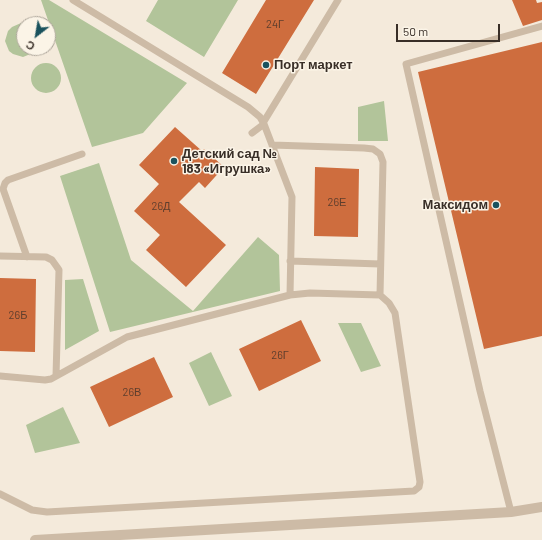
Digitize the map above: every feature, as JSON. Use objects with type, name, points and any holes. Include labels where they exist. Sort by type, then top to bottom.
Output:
[{"type":"street","points":[[35,540],[511,512],[542,507]]},
{"type":"lane","points":[[73,0],[248,107],[257,114],[264,124],[292,197],[290,295]]},
{"type":"lane","points":[[252,133],[264,124],[338,0]]},
{"type":"lane","points":[[511,512],[480,391],[406,64],[542,26]]},
{"type":"lane","points":[[272,144],[364,148],[373,149],[380,154],[383,162],[380,295]]},
{"type":"lane","points":[[27,257],[3,189],[5,183],[8,180],[82,154]]},
{"type":"lane","points":[[0,256],[48,258],[56,264],[59,270],[56,376]]},
{"type":"lane","points":[[290,261],[380,264]]},
{"type":"lane","points":[[0,376],[45,380],[56,376],[130,336],[290,295],[310,293],[380,295],[389,303],[394,313],[420,482],[420,485],[414,491],[47,512],[32,510],[0,494]]},
{"type":"green space","points":[[41,0],[49,0],[187,83],[143,133],[92,147],[56,43],[56,16],[47,16]]},
{"type":"green space","points":[[158,0],[238,0],[204,57],[146,21]]},
{"type":"green space","points":[[16,25],[16,55],[9,51],[5,41],[8,31]]},
{"type":"green space","points":[[46,63],[57,67],[61,78],[57,89],[46,93],[35,89],[31,78],[35,67]]},
{"type":"green space","points":[[384,101],[388,141],[358,141],[358,107]]},
{"type":"green space","points":[[99,163],[131,260],[193,311],[258,237],[279,255],[280,291],[110,332],[60,176]]},
{"type":"green space","points":[[83,279],[99,331],[65,350],[65,280]]},
{"type":"green space","points":[[338,323],[361,323],[381,366],[361,372]]},
{"type":"green space","points":[[211,352],[232,396],[209,406],[189,363]]},
{"type":"green space","points":[[63,407],[80,443],[35,453],[26,425]]},
{"type":"building","points":[[266,0],[314,0],[256,94],[222,73]]},
{"type":"building","points":[[512,0],[536,0],[537,3],[542,2],[542,20],[523,26]]},
{"type":"building","name":"Максидом","points":[[542,42],[542,336],[484,349],[418,72]]},
{"type":"building","points":[[175,127],[202,151],[204,149],[224,167],[205,188],[199,182],[179,202],[226,245],[186,287],[146,250],[160,235],[134,211],[159,184],[139,165]]},
{"type":"building","points":[[315,167],[359,169],[358,237],[314,236]]},
{"type":"building","points":[[0,278],[36,279],[35,352],[0,351]]},
{"type":"building","points":[[301,320],[321,361],[259,391],[239,349]]},
{"type":"building","points":[[154,357],[173,397],[109,427],[90,387]]},
{"type":"place","name":"Порт маркет","points":[[266,65]]},
{"type":"place","name":"Детский сад № 183 «Игрушка»","points":[[174,161]]},
{"type":"place","name":"Максидом","points":[[496,205]]}]
